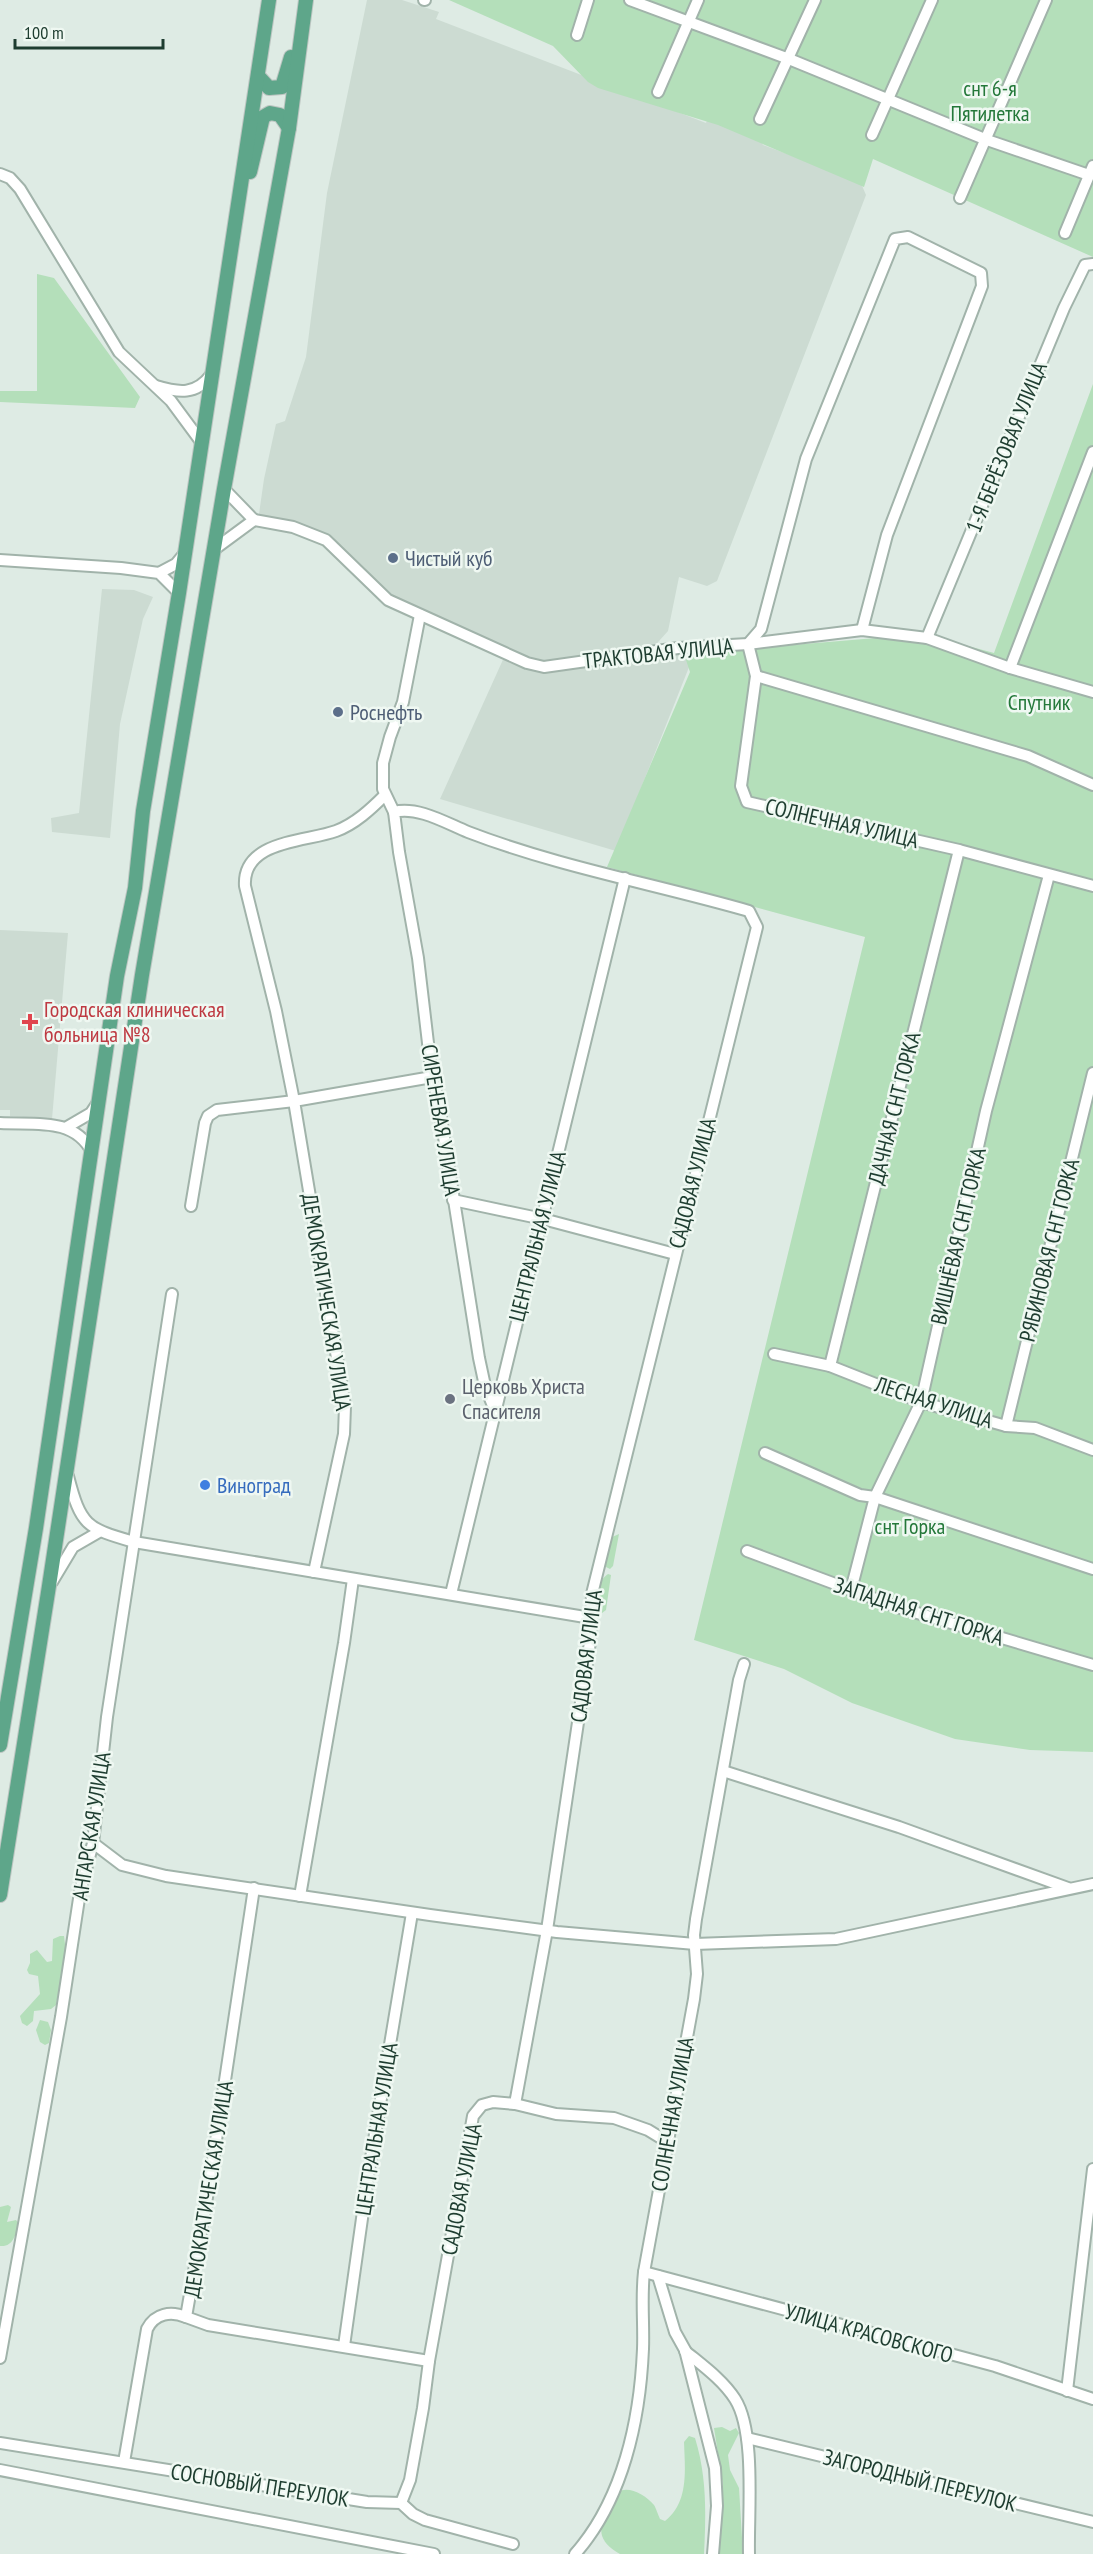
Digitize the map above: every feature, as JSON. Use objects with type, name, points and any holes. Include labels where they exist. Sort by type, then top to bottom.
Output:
[{"type":"main road","points":[[0,1745],[36,1528],[117,976],[135,888],[143,812],[179,593],[269,0]]},
{"type":"main road","points":[[258,76],[269,88],[282,87],[290,67],[296,16],[301,0]]},
{"type":"main road","points":[[0,1895],[50,1586],[142,975],[196,647],[216,548],[224,489],[289,128],[306,0]]},
{"type":"main road","points":[[238,205],[256,155],[263,117],[270,113],[280,115],[289,128]]},
{"type":"street","points":[[577,35],[588,0]]},
{"type":"street","points":[[630,0],[789,59],[987,140],[1091,171],[1065,233]]},
{"type":"street","points":[[658,92],[698,0]]},
{"type":"street","points":[[760,119],[815,0]]},
{"type":"street","points":[[872,135],[932,0]]},
{"type":"street","points":[[960,198],[1046,0]]},
{"type":"street","points":[[0,174],[10,178],[20,189],[120,352],[188,421],[202,443]]},
{"type":"street","points":[[748,644],[761,629],[806,459],[895,239],[908,237],[981,273],[982,286],[887,535],[862,630]]},
{"type":"street","name":"1-Я БЕРЁЗОВАЯ УЛИЦА","points":[[927,639],[1064,308],[1085,265],[1093,264]]},
{"type":"street","points":[[156,386],[179,392],[194,390],[204,384],[213,372]]},
{"type":"street","points":[[1010,668],[1093,452]]},
{"type":"street","points":[[216,548],[254,520],[224,489]]},
{"type":"street","name":"ТРАКТОВАЯ УЛИЦА","points":[[254,520],[292,527],[326,540],[388,600],[527,663],[544,667],[678,648],[748,644],[862,630],[927,639],[1010,668],[1093,692]]},
{"type":"street","points":[[0,560],[121,568],[159,573],[176,564],[185,553]]},
{"type":"street","points":[[159,573],[179,593]]},
{"type":"street","points":[[385,795],[382,784],[384,763],[390,737],[403,702],[420,615]]},
{"type":"street","name":"СОЛНЕЧНАЯ УЛИЦА","points":[[748,644],[756,676],[741,786],[747,802],[959,850],[1093,886]]},
{"type":"street","points":[[756,676],[1028,756],[1093,785]]},
{"type":"street","name":"СИРЕНЕВАЯ УЛИЦА","points":[[385,795],[394,812],[397,826],[399,852],[418,958],[432,1077],[438,1099],[479,1358],[485,1386],[496,1413]]},
{"type":"street","name":"ДЕМОКРАТИЧЕСКАЯ УЛИЦА","points":[[314,1572],[344,1434],[345,1406],[294,1101],[276,1011],[245,886],[246,873],[252,860],[262,852],[345,827],[385,795]]},
{"type":"street","name":"САДОВАЯ УЛИЦА","points":[[394,812],[413,811],[539,856],[592,872],[625,878],[749,911],[756,924],[755,940],[594,1583],[588,1654],[547,1930],[515,2104],[493,2102],[482,2105],[473,2116],[410,2480],[401,2504]]},
{"type":"street","name":"ДАЧНАЯ СНТ ГОРКА","points":[[830,1366],[959,850]]},
{"type":"street","name":"ВИШНЁВАЯ СНТ ГОРКА","points":[[851,1590],[875,1497],[921,1402],[986,1111],[1049,875]]},
{"type":"street","name":"ЦЕНТРАЛЬНАЯ УЛИЦА","points":[[451,1594],[496,1413],[507,1354],[543,1219],[625,878]]},
{"type":"street","name":"РЯБИНОВАЯ СНТ ГОРКА","points":[[1006,1426],[1093,1073]]},
{"type":"street","points":[[192,1206],[205,1123],[208,1116],[218,1110],[294,1101],[432,1077]]},
{"type":"street","points":[[67,1127],[91,1113],[99,1102]]},
{"type":"street","points":[[0,1123],[67,1127],[84,1139],[92,1153]]},
{"type":"street","points":[[453,1200],[543,1219],[675,1254]]},
{"type":"street","name":"АНГАРСКАЯ УЛИЦА","points":[[0,2358],[61,2017],[80,1892],[93,1843],[107,1717],[172,1294]]},
{"type":"street","name":"ЛЕСНАЯ УЛИЦА","points":[[774,1354],[830,1366],[921,1402],[1006,1426],[1035,1428],[1093,1450]]},
{"type":"street","points":[[765,1452],[860,1495],[875,1497],[1093,1569]]},
{"type":"street","points":[[67,1472],[88,1526],[99,1532],[134,1542],[591,1618]]},
{"type":"street","points":[[50,1586],[73,1547],[99,1532]]},
{"type":"street","name":"ЗАПАДНАЯ СНТ ГОРКА","points":[[747,1551],[851,1590],[964,1628],[1093,1665]]},
{"type":"street","points":[[300,1896],[353,1579]]},
{"type":"street","name":"СОЛНЕЧНАЯ УЛИЦА","points":[[575,2554],[591,2535],[622,2470],[629,2447],[642,2363],[641,2303],[644,2271],[666,2141],[694,1999],[698,1963],[695,1944],[696,1919],[739,1680],[744,1664]]},
{"type":"street","points":[[723,1770],[899,1827],[1068,1889]]},
{"type":"street","points":[[93,1843],[116,1862],[128,1868],[166,1876],[547,1930],[695,1944],[836,1939],[1093,1884]]},
{"type":"street","name":"ДЕМОКРАТИЧЕСКАЯ УЛИЦА","points":[[254,1888],[210,2180],[186,2317],[208,2325],[429,2361]]},
{"type":"street","name":"ЦЕНТРАЛЬНАЯ УЛИЦА","points":[[344,2346],[368,2176],[412,1912]]},
{"type":"street","points":[[515,2104],[571,2116],[614,2118],[648,2130],[666,2141]]},
{"type":"street","points":[[1067,2391],[1093,2169]]},
{"type":"street","name":"УЛИЦА КРАСОВСКОГО","points":[[644,2271],[658,2277],[995,2366],[1093,2399]]},
{"type":"street","points":[[658,2277],[675,2332],[685,2350],[715,2468],[717,2506],[713,2554]]},
{"type":"street","points":[[124,2462],[147,2329],[153,2321],[167,2313],[178,2313],[186,2317]]},
{"type":"street","points":[[685,2350],[734,2397],[743,2418],[747,2438],[748,2554]]},
{"type":"street","name":"ЗАГОРОДНЫЙ ПЕРЕУЛОК","points":[[747,2438],[1093,2522]]},
{"type":"street","name":"СОСНОВЫЙ ПЕРЕУЛОК","points":[[0,2443],[367,2502],[401,2504],[425,2520],[513,2544]]},
{"type":"street","points":[[0,2470],[434,2554]]},
{"type":"shaded area","points":[[367,0],[402,0],[439,12],[436,19],[706,123],[708,118],[757,132],[763,145],[860,181],[866,195],[717,581],[707,586],[679,577],[668,631],[650,651],[697,647],[616,851],[440,799],[506,653],[388,600],[326,540],[258,521],[276,424],[285,421],[306,357],[327,193]]},
{"type":"shaded area","points":[[102,589],[134,590],[153,597],[143,619],[120,724],[110,838],[52,832],[51,818],[79,813]]},
{"type":"shaded area","name":"Городская клиническая больница №8","points":[[0,930],[68,933],[52,1119],[10,1116],[10,1110],[0,1110]]},
{"type":"green space","name":"снт 6-я Пятилетка","points":[[449,0],[1093,0],[1093,257],[873,159],[864,187],[718,125],[598,88],[588,82],[553,46]]},
{"type":"green space","points":[[37,274],[54,278],[140,397],[135,408],[0,402],[0,391],[37,391]]},
{"type":"green space","name":"снт Горка","points":[[1093,384],[1093,1752],[1030,1750],[955,1739],[852,1703],[784,1669],[694,1640],[865,937],[607,867],[690,672],[684,654],[924,634],[994,653]]},
{"type":"green space","points":[[619,1534],[613,1566],[610,1569],[605,1563],[610,1538]]},
{"type":"green space","points":[[608,1574],[611,1575],[606,1610],[602,1613],[596,1605],[600,1584]]},
{"type":"green space","points":[[64,1936],[66,1952],[56,2005],[51,2009],[34,2011],[33,2021],[27,2026],[22,2023],[20,2016],[40,1994],[38,1976],[29,1974],[27,1970],[30,1954],[37,1950],[47,1962],[52,1961],[53,1939]]},
{"type":"green space","points":[[40,2020],[48,2022],[51,2030],[49,2043],[45,2045],[40,2042],[36,2030]]},
{"type":"green space","points":[[8,2205],[11,2207],[7,2222],[16,2220],[20,2225],[13,2240],[8,2245],[0,2246],[0,2207]]},
{"type":"green space","points":[[722,2427],[730,2431],[736,2428],[739,2433],[728,2455],[730,2470],[739,2488],[743,2554],[718,2554],[723,2485],[714,2428]]},
{"type":"green space","points":[[689,2436],[695,2438],[704,2481],[704,2554],[620,2554],[610,2547],[601,2533],[604,2518],[618,2492],[632,2490],[642,2495],[654,2505],[660,2519],[665,2521],[673,2513],[682,2495],[685,2474],[684,2442]]},
{"type":"place","name":"Чистый куб","points":[[393,558]]},
{"type":"place","name":"Роснефть","points":[[338,712]]},
{"type":"place","name":"Городская клиническая больница №8","points":[[30,1022]]},
{"type":"place","name":"Церковь Христа Спасителя","points":[[450,1399]]},
{"type":"place","name":"Виноград","points":[[205,1485]]},
{"type":"park label","name":"Спутник","points":[[1039,702]]}]
